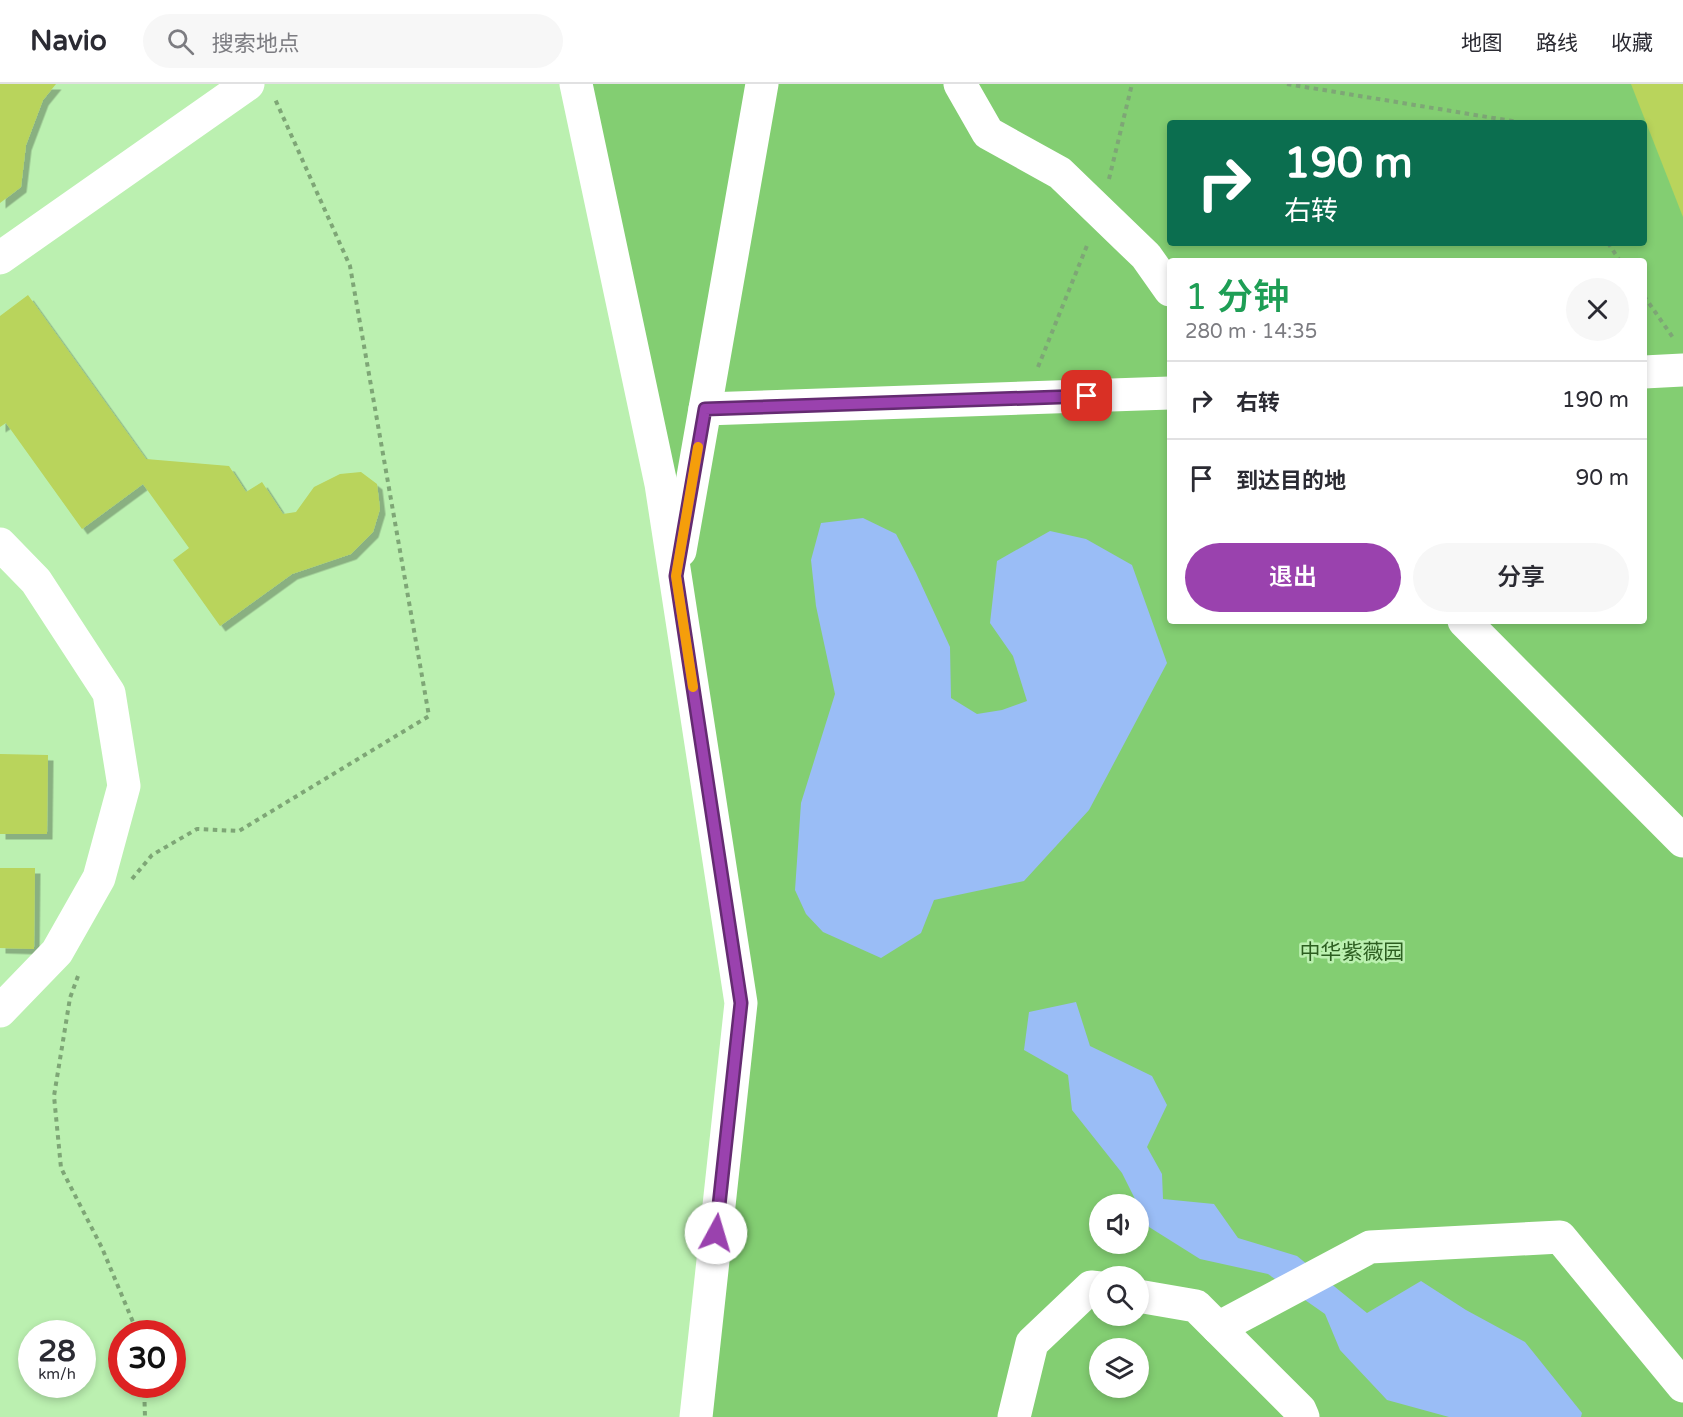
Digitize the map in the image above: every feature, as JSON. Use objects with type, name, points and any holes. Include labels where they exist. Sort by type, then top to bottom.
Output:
[{"type":"street","points":[[576,84],[662,484],[741,1003],[696,1417]]},
{"type":"street","points":[[676,576],[762,84]]},
{"type":"street","points":[[960,84],[988,133],[1060,173],[1146,256],[1167,287]]},
{"type":"street","points":[[0,258],[261,89]]},
{"type":"street","points":[[1647,371],[1680,357]]},
{"type":"street","points":[[705,409],[1167,393]]},
{"type":"street","points":[[0,544],[36,581],[109,693],[124,786],[99,878],[57,952],[0,1011]]},
{"type":"street","points":[[1467,624],[1683,841]]},
{"type":"street","points":[[1218,1328],[1370,1247],[1560,1237],[1683,1386]]},
{"type":"street","points":[[1014,1417],[1032,1343],[1089,1288]]},
{"type":"street","points":[[1149,1298],[1196,1306],[1300,1410],[1303,1417]]},
{"type":"path","points":[[1287,84],[1506,120]]},
{"type":"path","points":[[129,883],[152,855],[197,829],[239,831],[429,716],[350,266],[261,89]]},
{"type":"path","points":[[1647,301],[1680,357]]},
{"type":"path","points":[[78,975],[70,998],[54,1096],[61,1168],[102,1248],[132,1320]]},
{"type":"path","points":[[144,1398],[145,1417]]},
{"type":"green space","name":"中华紫薇园","points":[[575,84],[1683,84],[1683,1417],[696,1417],[741,1003]]},
{"type":"water","points":[[863,518],[896,534],[950,647],[951,698],[977,714],[1002,710],[1027,701],[1013,656],[990,623],[997,561],[1050,531],[1086,539],[1132,565],[1167,663],[1089,810],[1024,881],[934,900],[921,933],[881,958],[823,932],[806,914],[795,890],[801,803],[835,694],[816,606],[811,560],[821,523]]},
{"type":"water","points":[[1076,1002],[1090,1046],[1152,1076],[1167,1105],[1147,1147],[1162,1174],[1163,1199],[1214,1204],[1238,1238],[1297,1256],[1367,1313],[1421,1281],[1466,1310],[1525,1342],[1582,1413],[1581,1417],[1449,1417],[1387,1400],[1340,1350],[1325,1314],[1268,1274],[1200,1259],[1149,1227],[1149,1194],[1132,1194],[1122,1173],[1072,1110],[1068,1075],[1024,1050],[1029,1012]]},
{"type":"building","points":[[0,84],[56,84],[43,100],[26,145],[21,187],[0,203]]},
{"type":"building","points":[[1631,84],[1683,84],[1683,217],[1647,120]]},
{"type":"building","points":[[28,295],[146,459],[229,466],[246,492],[262,482],[283,514],[296,512],[314,487],[340,474],[361,472],[377,484],[380,509],[373,532],[351,554],[292,574],[220,626],[173,560],[189,548],[143,484],[82,529],[6,423],[0,427],[0,316]]},
{"type":"building","points":[[0,754],[48,755],[47,834],[0,834]]},
{"type":"building","points":[[0,868],[35,868],[34,949],[0,948]]},
{"type":"slow traffic","points":[[693,687],[676,576],[698,447]]},
{"type":"route","points":[[716,1233],[741,1003],[676,576],[705,409],[1087,396]]}]
